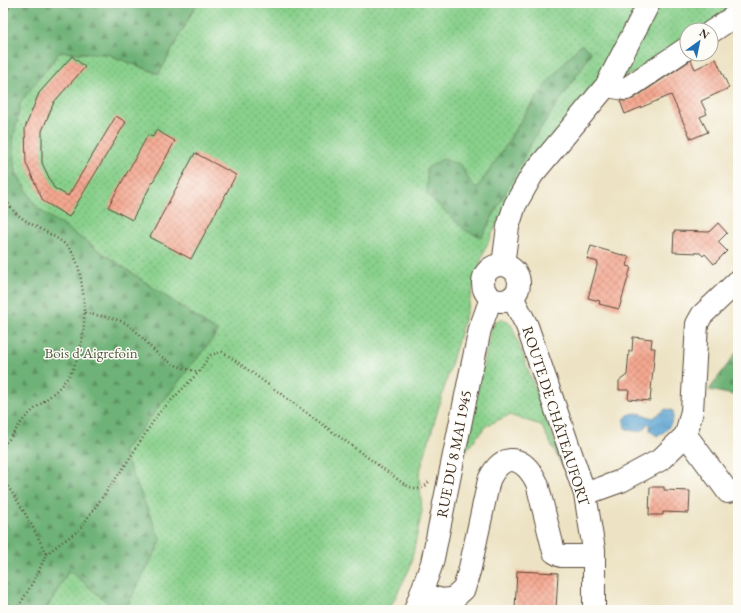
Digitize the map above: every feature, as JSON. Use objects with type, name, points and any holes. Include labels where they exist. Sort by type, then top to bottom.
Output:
[{"type":"street","points":[[504,265],[508,227],[515,205],[532,176],[606,86],[649,3]]},
{"type":"street","points":[[719,27],[738,14]]},
{"type":"street","points":[[606,86],[626,89],[679,53]]},
{"type":"street","points":[[504,265],[509,267],[517,275],[518,287],[512,297],[502,301],[491,298],[484,290],[483,278],[493,266],[504,265]]},
{"type":"street","points":[[585,494],[621,480],[660,460],[686,435],[692,411],[697,324],[702,315],[738,281]]},
{"type":"street","name":"ROUTE DE CHÂTEAUFORT","points":[[512,297],[527,326],[585,494],[594,556],[594,610]]},
{"type":"street","name":"RUE DU 8 MAI 1945","points":[[418,602],[432,563],[480,329],[491,298]]},
{"type":"street","points":[[686,435],[728,492]]},
{"type":"street","points":[[418,602],[454,598],[464,589],[489,480],[494,469],[503,461],[514,460],[525,465],[532,472],[537,483],[554,552],[561,556],[594,556]]},
{"type":"path","points":[[3,14],[13,3]]},
{"type":"path","points":[[3,193],[12,209],[20,217],[41,228],[68,247],[79,268],[85,313],[80,349],[65,382],[20,422],[8,441],[3,445]]},
{"type":"path","points":[[85,313],[125,323],[138,332],[164,359],[180,368],[199,372]]},
{"type":"path","points":[[16,610],[27,594],[46,554],[79,530],[124,467],[158,414],[199,372],[211,355],[222,352],[412,489],[418,489],[426,485],[431,474]]},
{"type":"path","points":[[3,480],[33,526],[46,554]]},
{"type":"green space","name":"Bois d'Aigrefoin","points":[[3,3],[197,3],[159,74],[107,54],[60,52],[21,101],[13,141],[16,172],[37,208],[218,332],[123,452],[161,541],[125,610],[116,610],[69,570],[46,610],[3,610]]},
{"type":"green space","points":[[197,3],[738,3],[738,14],[719,25],[719,22],[679,22],[679,52],[606,86],[525,165],[484,251],[419,475],[422,511],[410,568],[389,610],[125,610],[161,541],[123,452],[218,332],[37,208],[16,172],[13,141],[21,101],[60,52],[107,54],[159,74]],"holes":[[[581,44],[591,53],[532,141],[490,222],[467,177],[476,189],[534,100]]]},
{"type":"green space","points":[[581,44],[591,52],[532,141],[482,237],[466,231],[427,194],[427,168],[443,159],[461,165],[467,177],[476,189],[541,92],[560,67]]},
{"type":"green space","points":[[501,319],[508,321],[512,326],[566,473],[541,425],[509,415],[486,426],[464,453],[491,330],[495,322]]},
{"type":"green space","points":[[738,350],[738,396],[709,390]]},
{"type":"green space","points":[[69,570],[116,610],[46,610]]},
{"type":"water","points":[[666,409],[673,411],[674,415],[672,423],[664,432],[657,436],[650,431],[650,425],[648,423],[644,429],[639,431],[632,431],[625,428],[625,419],[630,414],[639,413],[653,418]]},
{"type":"building","points":[[72,56],[85,67],[54,102],[42,131],[42,163],[54,188],[68,196],[116,116],[126,122],[69,217],[43,201],[26,163],[25,128],[39,93]]},
{"type":"building","points":[[688,62],[692,62],[695,69],[710,62],[717,62],[729,88],[701,101],[707,114],[700,117],[708,132],[691,139],[671,95],[625,114],[620,101],[633,99]]},
{"type":"building","points":[[156,130],[175,141],[132,220],[108,207],[148,135],[153,137]]},
{"type":"building","points":[[195,153],[236,175],[191,259],[150,237]]},
{"type":"building","points":[[718,223],[727,233],[718,242],[727,251],[714,264],[705,254],[703,256],[700,253],[673,252],[674,231],[709,232]]},
{"type":"building","points":[[591,246],[629,257],[627,266],[631,267],[619,309],[599,304],[600,301],[588,298],[598,262],[587,259]]},
{"type":"building","points":[[633,337],[652,339],[651,348],[655,348],[650,401],[628,399],[629,390],[619,390],[619,381],[627,375],[629,351],[632,351]]},
{"type":"building","points":[[650,487],[664,487],[664,490],[690,491],[689,513],[663,512],[663,515],[649,515]]},
{"type":"building","points":[[517,571],[558,573],[556,610],[515,610]]}]
